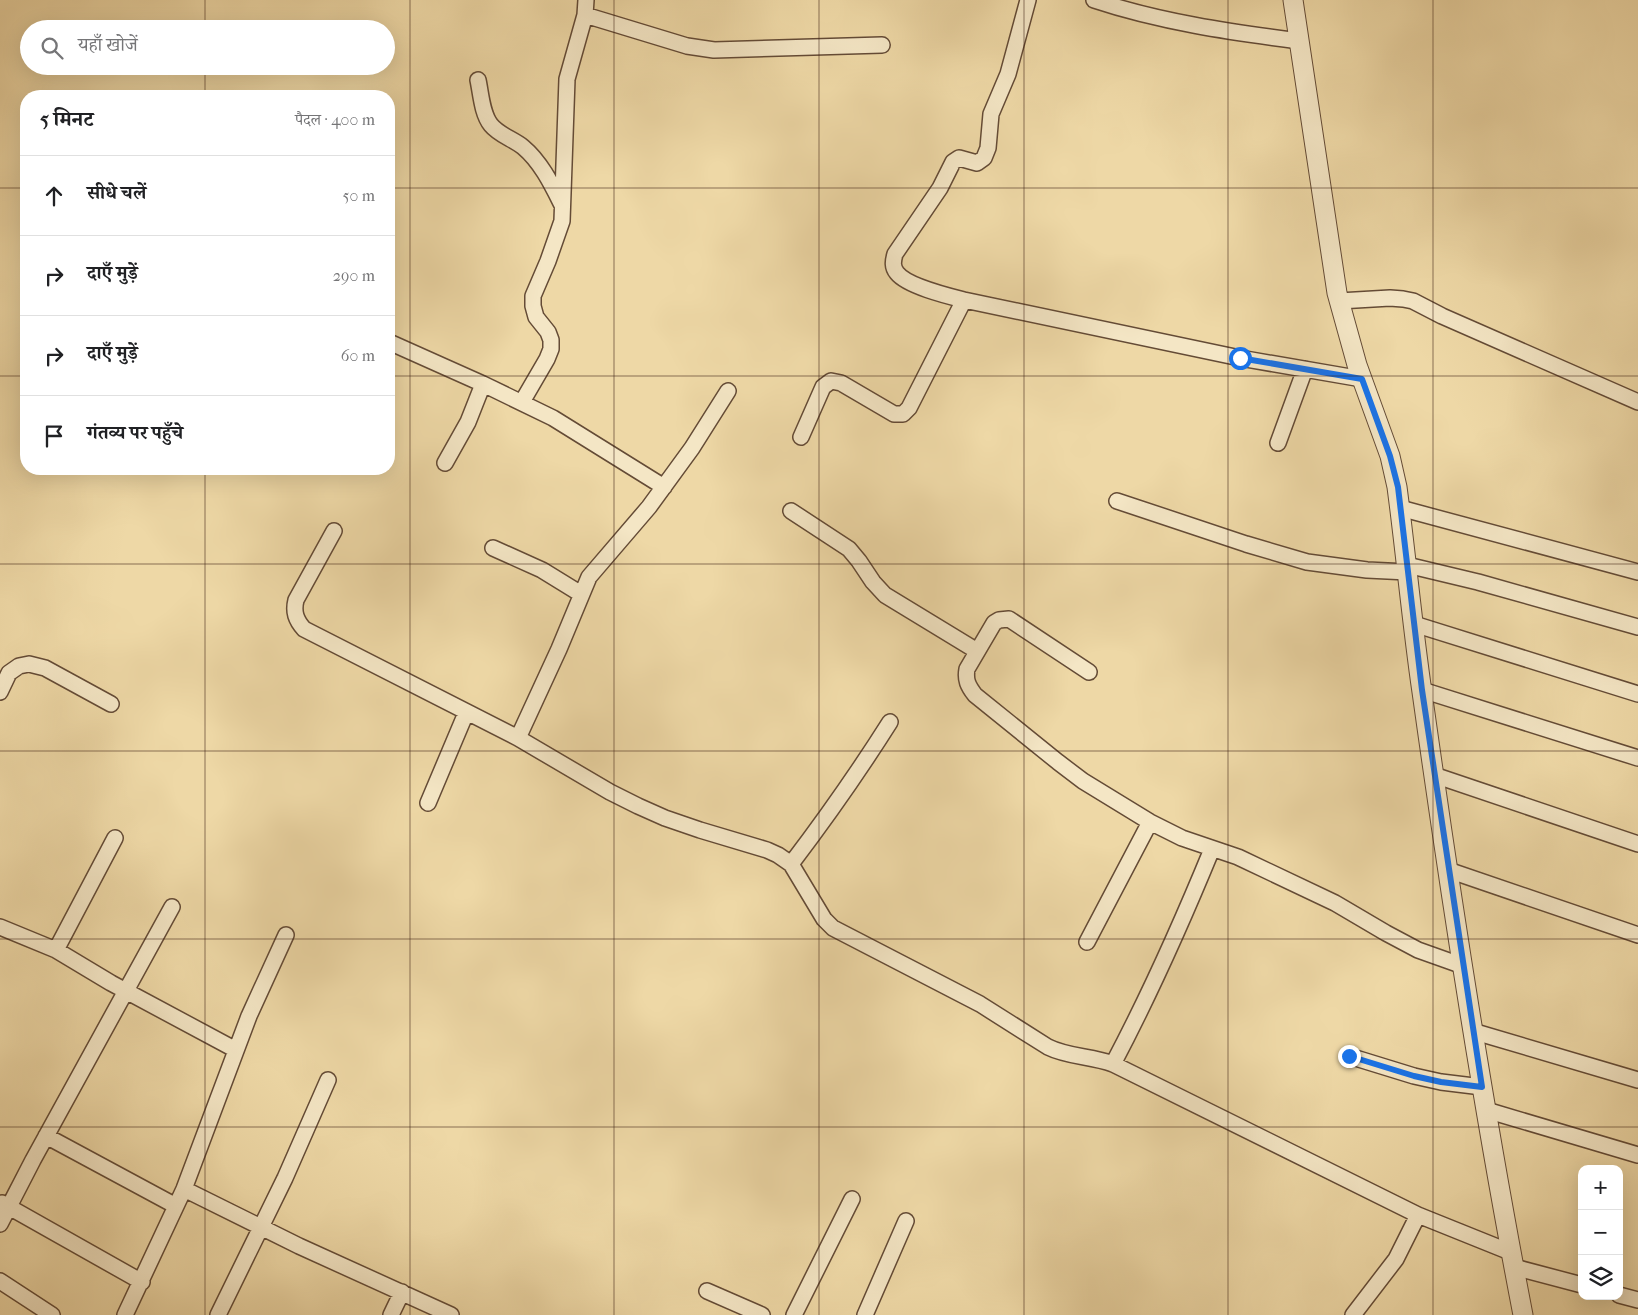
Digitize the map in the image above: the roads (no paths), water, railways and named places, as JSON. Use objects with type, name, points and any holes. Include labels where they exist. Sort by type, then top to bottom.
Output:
[{"type":"street","points":[[522,402],[551,349],[551,340],[548,332],[536,317],[533,296],[560,229],[567,79],[585,15],[586,0]]},
{"type":"street","points":[[1028,0],[1008,74],[991,114],[988,148],[984,158],[977,163],[955,159],[940,188],[895,254],[893,263],[897,273],[905,280],[937,293],[964,300],[1081,324],[1156,342],[1362,379]]},
{"type":"street","points":[[1094,0],[1167,20],[1299,41]]},
{"type":"street","points":[[1293,0],[1339,301],[1362,379],[1392,462],[1400,508],[1422,690],[1462,966],[1523,1315]]},
{"type":"street","points":[[585,15],[687,46],[714,50],[882,45]]},
{"type":"street","points":[[478,80],[486,114],[491,125],[522,146],[533,158],[544,172],[562,206]]},
{"type":"street","points":[[1339,301],[1390,298],[1413,301],[1442,316],[1638,402]]},
{"type":"street","points":[[801,437],[822,387],[830,381],[841,383],[894,414],[904,414],[909,408],[964,300]]},
{"type":"street","points":[[395,345],[484,384],[553,418],[664,487]]},
{"type":"street","points":[[1278,443],[1305,370]]},
{"type":"street","points":[[445,463],[468,422],[484,384]]},
{"type":"street","points":[[518,738],[559,649],[589,577],[664,487],[692,448],[728,391]]},
{"type":"street","points":[[1117,502],[1307,562],[1367,570],[1407,568],[1478,582],[1638,627]]},
{"type":"street","points":[[1400,508],[1638,572]]},
{"type":"street","points":[[791,511],[849,549],[885,596],[978,651]]},
{"type":"street","points":[[334,531],[296,600],[294,608],[298,622],[304,629],[518,738],[610,792],[638,806],[665,818],[768,850],[778,855],[791,864],[824,919],[833,928],[980,1004],[1059,1052],[1113,1064],[1512,1260],[1578,1284]]},
{"type":"street","points":[[493,548],[542,570],[581,594]]},
{"type":"street","points":[[1089,672],[1009,619],[1004,618],[994,623],[966,675],[969,688],[975,695],[1058,762],[1090,785],[1150,822],[1182,838],[1238,857],[1335,902],[1418,950],[1462,966]]},
{"type":"street","points":[[1414,624],[1638,694]]},
{"type":"street","points":[[0,692],[9,672],[19,666],[29,664],[45,668],[111,704]]},
{"type":"street","points":[[1422,690],[1638,758]]},
{"type":"street","points":[[428,803],[466,713]]},
{"type":"street","points":[[791,864],[842,796],[890,722]]},
{"type":"street","points":[[1434,775],[1638,844]]},
{"type":"street","points":[[1087,942],[1150,822]]},
{"type":"street","points":[[56,950],[115,838]]},
{"type":"street","points":[[1113,1064],[1193,896],[1212,849]]},
{"type":"street","points":[[1448,870],[1638,935]]},
{"type":"street","points":[[0,1224],[4,1205],[46,1136],[172,907]]},
{"type":"street","points":[[0,927],[56,950],[236,1050]]},
{"type":"street","points":[[125,1315],[184,1189],[261,987],[286,935]]},
{"type":"street","points":[[1472,1031],[1638,1080]]},
{"type":"street","points":[[1349,1056],[1414,1076],[1441,1082],[1482,1087]]},
{"type":"street","points":[[218,1315],[285,1178],[328,1080]]},
{"type":"street","points":[[1486,1110],[1638,1154]]},
{"type":"street","points":[[46,1136],[176,1206]]},
{"type":"street","points":[[184,1189],[261,1227],[451,1315]]},
{"type":"street","points":[[794,1315],[852,1199]]},
{"type":"street","points":[[4,1205],[142,1282]]},
{"type":"street","points":[[1352,1315],[1396,1259],[1418,1215]]},
{"type":"street","points":[[864,1315],[906,1221]]},
{"type":"street","points":[[0,1281],[52,1315]]},
{"type":"street","points":[[707,1291],[762,1315]]},
{"type":"street","points":[[391,1315],[402,1292]]},
{"type":"street","points":[[1623,1296],[1638,1300]]}]
